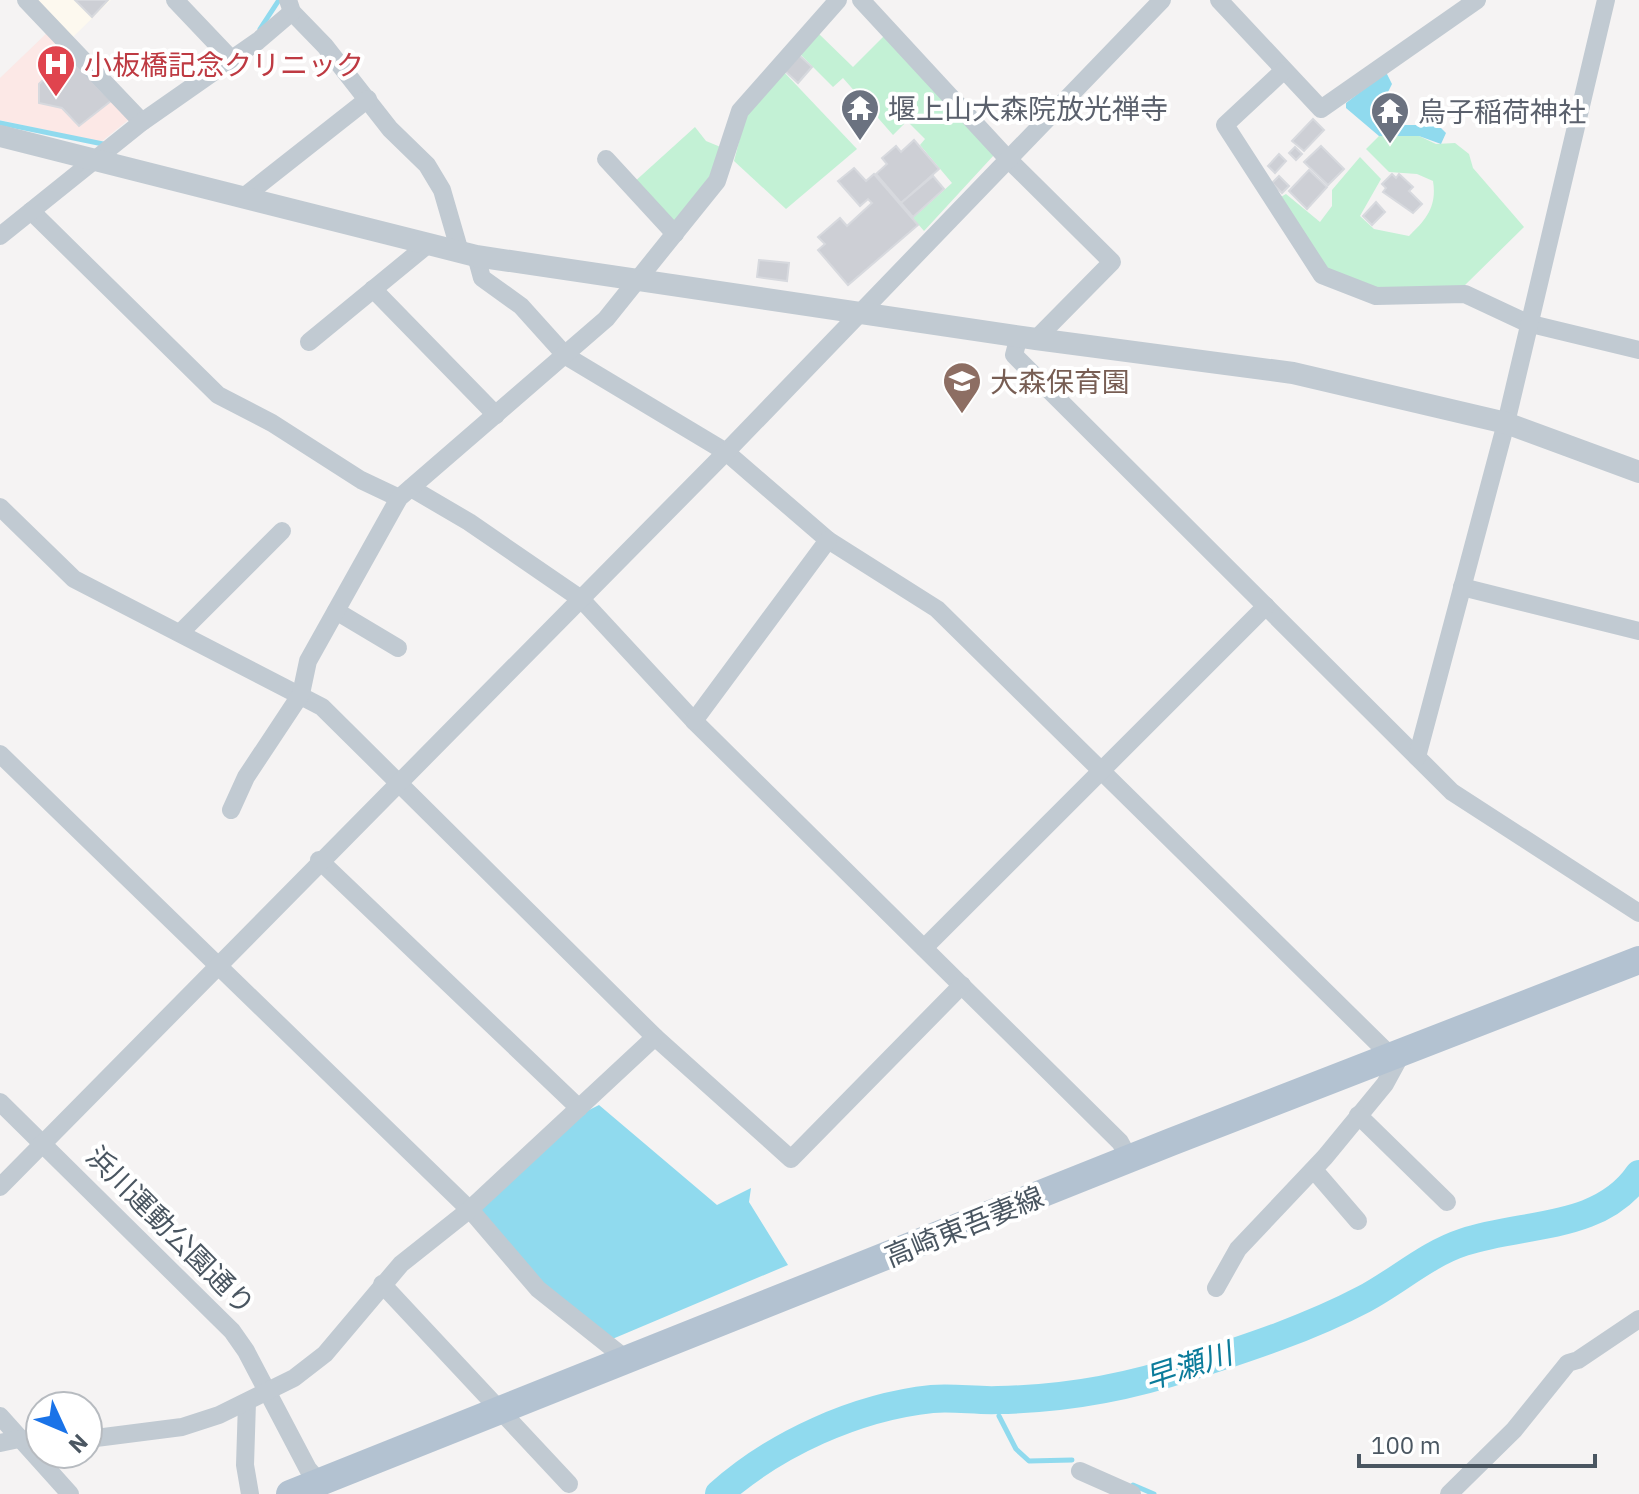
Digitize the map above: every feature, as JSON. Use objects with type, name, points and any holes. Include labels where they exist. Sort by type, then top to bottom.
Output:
[{"type":"main road","name":"高崎東吾妻線","points":[[290,1494],[327,1489],[503,1409],[626,1359],[1391,1055],[1639,960]]},
{"type":"street","points":[[26,0],[142,122]]},
{"type":"street","points":[[175,0],[232,60]]},
{"type":"street","points":[[231,810],[246,777],[301,694],[308,661],[405,493],[606,319],[717,181],[740,111],[838,0]]},
{"type":"street","points":[[861,0],[1008,159],[1112,262],[1028,338],[1014,355],[1417,757],[1479,812],[1639,913]]},
{"type":"street","points":[[0,1187],[215,965],[726,452],[858,311],[1162,0]]},
{"type":"street","points":[[1219,0],[1321,109],[1477,0]]},
{"type":"street","points":[[1417,757],[1506,423],[1527,323],[1606,0]]},
{"type":"street","points":[[3,228],[31,211],[142,122],[232,60],[290,6],[406,147],[427,165],[442,190],[468,254],[482,278],[521,306],[566,356],[726,452],[828,540],[937,609],[1397,1062],[1392,1075],[1314,1170],[1247,1238],[1216,1288]]},
{"type":"street","points":[[1283,71],[1225,125],[1322,275],[1376,296],[1465,294],[1527,323],[1639,350]]},
{"type":"street","points":[[246,195],[368,99]]},
{"type":"street","points":[[0,136],[246,195],[426,246],[468,254],[1028,338],[1293,373],[1506,423],[1639,472]]},
{"type":"street","points":[[606,159],[675,234]]},
{"type":"street","points":[[31,211],[218,395],[272,423],[361,480],[405,493],[469,522],[581,599],[694,721],[1120,1142],[1130,1160]]},
{"type":"street","points":[[309,342],[426,246]]},
{"type":"street","points":[[373,289],[496,415]]},
{"type":"street","points":[[0,507],[74,579],[266,681],[301,694],[322,707],[655,1037],[791,1159],[962,985]]},
{"type":"street","points":[[180,633],[282,531]]},
{"type":"street","points":[[694,721],[828,540]]},
{"type":"street","points":[[1462,587],[1639,631]]},
{"type":"street","points":[[924,948],[1266,606]]},
{"type":"street","points":[[336,611],[398,648]]},
{"type":"street","points":[[0,754],[469,1210],[538,1289],[626,1359]]},
{"type":"street","points":[[319,860],[579,1108]]},
{"type":"street","points":[[104,1437],[182,1427],[247,1402],[294,1378],[325,1354],[357,1319],[382,1284],[469,1210],[655,1037]]},
{"type":"street","name":"浜川運動公園通り","points":[[0,1102],[232,1331],[308,1469],[327,1489]]},
{"type":"street","points":[[1358,1115],[1447,1202]]},
{"type":"street","points":[[1314,1170],[1358,1221]]},
{"type":"street","points":[[382,1284],[503,1409],[569,1484]]},
{"type":"street","points":[[1449,1494],[1514,1430],[1568,1363],[1639,1319]]},
{"type":"street","points":[[247,1402],[245,1465],[250,1494]]},
{"type":"street","points":[[0,1416],[70,1494]]},
{"type":"street","points":[[0,1443],[24,1439]]},
{"type":"street","points":[[1080,1471],[1132,1494]]},
{"type":"shaded area","points":[[37,0],[111,0],[73,37]]},
{"type":"shaded area","name":"小板橋記念クリニック","points":[[49,31],[132,117],[101,142],[0,120],[0,78]]},
{"type":"green space","points":[[818,33],[853,67],[885,35],[994,155],[924,231],[913,218],[952,183],[920,145],[925,139],[907,121],[893,135],[843,78],[833,87],[800,54]]},
{"type":"green space","points":[[783,71],[857,149],[786,209],[734,161],[746,115]]},
{"type":"green space","points":[[695,127],[706,141],[723,148],[719,164],[673,225],[632,184]]},
{"type":"green space","points":[[1379,136],[1419,136],[1436,144],[1455,143],[1469,154],[1473,168],[1524,227],[1464,286],[1377,290],[1325,270],[1279,198],[1286,194],[1320,222],[1332,206],[1332,190],[1360,157],[1381,179],[1360,216],[1374,229],[1409,236],[1429,212],[1433,181],[1417,174],[1389,172],[1366,149]]},
{"type":"water","points":[[1386,72],[1392,84],[1377,114],[1389,125],[1438,125],[1446,133],[1441,144],[1419,136],[1379,136],[1346,108],[1346,103]]},
{"type":"water","points":[[599,1105],[717,1205],[751,1188],[749,1202],[788,1265],[610,1340],[513,1259],[479,1206],[577,1116]]},
{"type":"building","points":[[75,0],[108,0],[92,17]]},
{"type":"building","points":[[799,55],[812,67],[798,83],[785,71]]},
{"type":"building","points":[[68,56],[111,101],[79,126],[62,108],[39,103],[39,84]]},
{"type":"building","points":[[1313,119],[1324,130],[1304,151],[1292,141]]},
{"type":"building","points":[[914,140],[939,169],[901,203],[876,174],[887,164],[882,158],[896,146],[901,152]]},
{"type":"building","points":[[1321,146],[1344,169],[1328,185],[1304,162]]},
{"type":"building","points":[[1295,147],[1302,154],[1296,160],[1289,153]]},
{"type":"building","points":[[1279,154],[1286,161],[1275,173],[1268,166]]},
{"type":"building","points":[[854,168],[866,181],[874,174],[918,225],[848,285],[818,250],[825,244],[818,237],[840,218],[847,226],[872,203],[868,199],[860,206],[838,181]]},
{"type":"building","points":[[1309,170],[1327,187],[1307,209],[1289,191]]},
{"type":"building","points":[[1392,174],[1396,178],[1399,174],[1413,187],[1409,191],[1422,204],[1413,213],[1383,192],[1386,188],[1382,184]]},
{"type":"building","points":[[933,176],[944,189],[913,217],[901,203]]},
{"type":"building","points":[[1279,176],[1289,186],[1282,193],[1272,183]]},
{"type":"building","points":[[1376,202],[1385,212],[1372,225],[1363,216]]},
{"type":"building","points":[[759,260],[789,263],[787,281],[757,277]]},
{"type":"waterway","points":[[260,29],[279,0]]},
{"type":"waterway","points":[[0,123],[103,144]]},
{"type":"waterway","name":"早瀬川","points":[[719,1494],[765,1459],[791,1444],[846,1419],[875,1410],[932,1399],[1023,1399],[1095,1391],[1165,1374],[1256,1345],[1364,1299],[1450,1247],[1487,1236],[1559,1222],[1604,1206],[1623,1192],[1639,1174]]},
{"type":"waterway","points":[[999,1416],[1016,1449],[1029,1461],[1072,1460]]},
{"type":"waterway","points":[[1133,1485],[1154,1494]]},
{"type":"place","name":"小板橋記念クリニック","points":[[56,98]]},
{"type":"place","name":"堰上山大森院放光禅寺","points":[[860,142]]},
{"type":"place","name":"烏子稲荷神社","points":[[1390,145]]},
{"type":"place","name":"大森保育園","points":[[962,415]]}]
